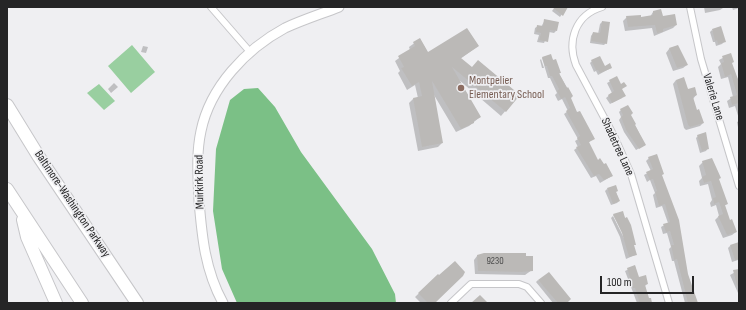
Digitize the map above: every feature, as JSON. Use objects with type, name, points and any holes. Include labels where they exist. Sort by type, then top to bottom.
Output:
[{"type":"highway","name":"Baltimore-Washington Parkway","points":[[7,105],[39,157],[137,303]]},
{"type":"highway","points":[[7,189],[82,303]]},
{"type":"highway","points":[[21,211],[28,237],[56,303]]},
{"type":"highway","points":[[113,266],[141,303]]},
{"type":"main road","name":"Muirkirk Road","points":[[223,303],[211,277],[203,249],[197,165],[201,130],[214,97],[230,73],[251,52],[266,40],[286,28],[339,7]]},
{"type":"street","points":[[211,7],[251,52]]},
{"type":"street","name":"Shadetree Lane","points":[[602,7],[588,14],[580,23],[574,33],[571,44],[572,54],[576,65],[615,138],[631,174],[669,303]]},
{"type":"street","name":"Valerie Lane","points":[[690,7],[701,59],[739,186]]},
{"type":"street","points":[[451,303],[471,284],[487,284],[527,287],[540,303]]},
{"type":"green space","points":[[132,45],[155,72],[131,93],[108,66]]},
{"type":"green space","points":[[99,84],[115,101],[104,110],[87,93]]},
{"type":"green space","points":[[258,88],[275,107],[301,152],[372,249],[395,294],[396,303],[237,303],[222,269],[213,211],[216,149],[230,100],[244,89]]},
{"type":"building","points":[[552,7],[568,7],[563,16]]},
{"type":"building","points":[[661,9],[663,16],[675,14],[677,25],[663,29],[663,32],[657,33],[655,25],[628,27],[626,16],[641,15],[641,17],[653,15],[653,11]]},
{"type":"building","points":[[544,19],[559,22],[557,31],[550,30],[548,42],[539,40],[541,33],[536,32],[537,25],[543,26]]},
{"type":"building","points":[[602,21],[610,22],[607,44],[591,41],[593,32],[600,33]]},
{"type":"building","points":[[721,26],[726,42],[718,44],[717,40],[715,41],[712,29]]},
{"type":"building","points":[[467,28],[479,46],[461,58],[472,67],[478,60],[520,95],[506,112],[452,67],[481,117],[474,121],[474,123],[461,129],[432,81],[443,143],[422,147],[413,98],[422,96],[419,82],[412,86],[401,68],[404,67],[398,56],[415,46],[413,42],[420,38],[428,52]]},
{"type":"building","points":[[678,45],[688,65],[677,68],[669,48]]},
{"type":"building","points":[[731,53],[734,62],[732,63],[739,82],[739,103],[732,105],[730,97],[737,95],[731,74],[725,77],[721,63],[724,62],[722,56]]},
{"type":"building","points":[[551,54],[553,60],[556,59],[561,73],[559,73],[573,96],[571,98],[577,112],[580,111],[595,139],[589,142],[598,160],[600,158],[604,164],[606,163],[613,176],[604,180],[599,174],[594,176],[576,147],[581,145],[577,138],[580,136],[566,111],[570,108],[565,97],[561,99],[557,91],[559,89],[552,76],[550,76],[542,57]]},
{"type":"building","points":[[600,56],[605,66],[610,63],[612,68],[600,73],[596,70],[591,60]]},
{"type":"building","points":[[617,76],[621,84],[624,82],[627,86],[622,89],[626,96],[612,103],[608,95],[614,91],[609,80]]},
{"type":"building","points":[[684,77],[688,89],[695,87],[697,95],[693,97],[697,110],[699,109],[704,123],[690,127],[688,125],[676,80]]},
{"type":"building","points":[[628,105],[633,113],[631,115],[636,124],[635,125],[646,145],[639,149],[626,130],[621,117],[623,115],[620,109]]},
{"type":"building","points":[[706,132],[709,149],[702,151],[697,135]]},
{"type":"building","points":[[657,154],[664,174],[662,175],[679,220],[688,274],[698,303],[688,303],[677,259],[674,260],[671,245],[674,245],[670,231],[666,232],[663,224],[670,222],[665,204],[659,206],[655,192],[657,191],[653,179],[650,180],[646,172],[653,169],[648,157]]},
{"type":"building","points":[[712,158],[721,178],[719,179],[728,204],[725,205],[730,220],[732,219],[737,232],[727,235],[718,216],[723,214],[719,202],[714,204],[713,198],[716,197],[711,181],[704,183],[702,177],[706,175],[702,161]]},
{"type":"building","points":[[616,185],[618,191],[616,192],[620,201],[613,204],[607,188]]},
{"type":"building","points":[[623,211],[625,218],[627,217],[631,225],[636,245],[634,245],[637,255],[629,257],[622,233],[613,214]]},
{"type":"building","points":[[739,242],[739,259],[735,260],[730,245]]},
{"type":"building","points":[[484,253],[526,253],[526,256],[533,256],[533,271],[478,271],[477,255]]},
{"type":"building","points":[[455,261],[465,272],[463,276],[435,303],[428,303],[418,293],[438,274],[439,275]]},
{"type":"building","points":[[635,265],[639,277],[646,275],[648,284],[645,285],[652,303],[637,303],[639,301],[627,268]]},
{"type":"building","points":[[739,269],[739,285],[737,286],[733,270]]},
{"type":"building","points":[[549,272],[571,299],[567,303],[558,303],[538,280]]},
{"type":"building","points":[[480,295],[488,303],[471,303]]},
{"type":"place","name":"Montpelier Elementary School","points":[[461,88]]}]
